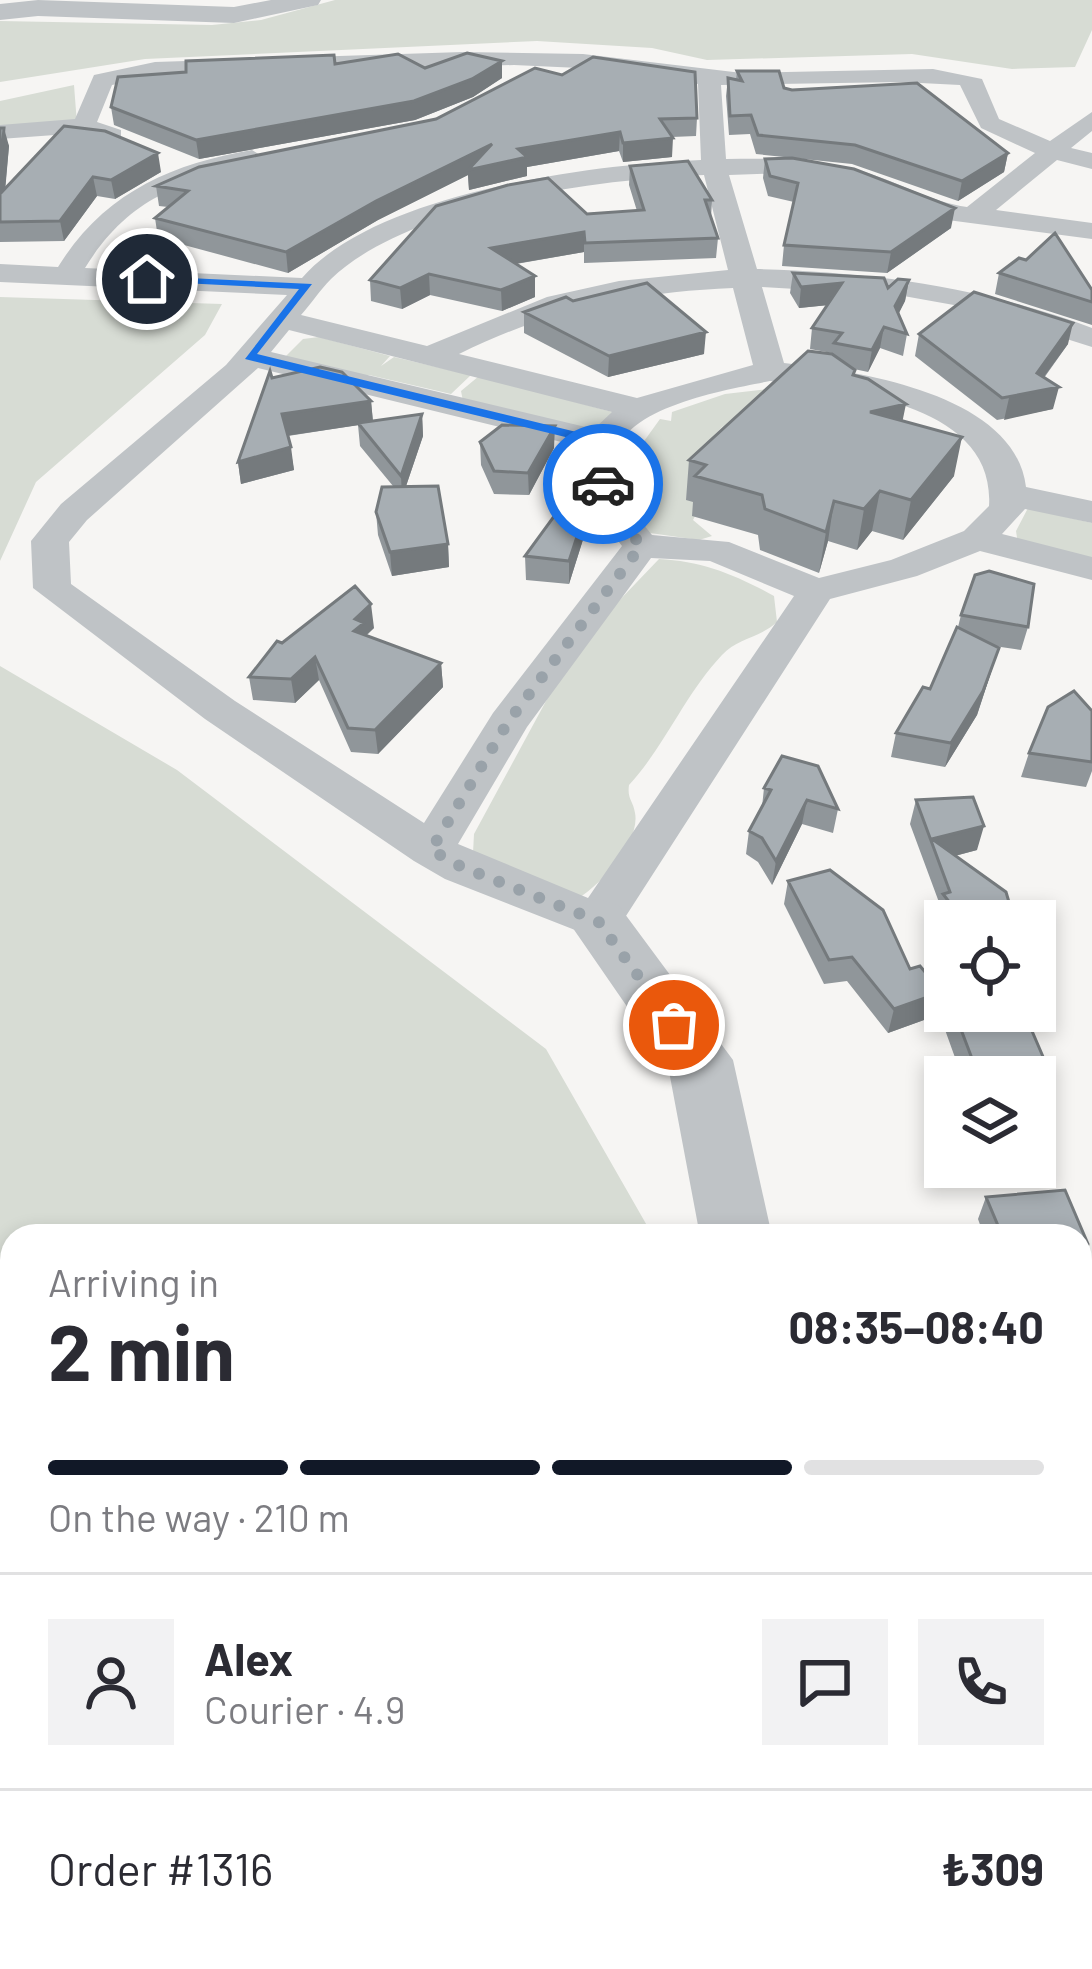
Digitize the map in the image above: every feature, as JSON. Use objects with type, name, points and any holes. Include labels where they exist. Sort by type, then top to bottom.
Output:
[{"type":"street","points":[[0,12],[38,8],[234,15],[309,0]]},
{"type":"street","points":[[83,126],[102,80],[115,75],[484,58],[568,60],[710,78],[883,73],[965,79],[974,84],[989,124],[1054,152],[1092,161]]},
{"type":"street","points":[[517,81],[530,70],[568,60]]},
{"type":"street","points":[[710,78],[714,165],[770,371]]},
{"type":"street","points":[[972,216],[1092,118]]},
{"type":"street","points":[[0,132],[83,126],[195,172]]},
{"type":"street","points":[[67,275],[83,245],[129,206],[180,174],[276,154]]},
{"type":"street","points":[[734,1224],[700,1060],[598,921],[431,850],[220,710],[52,588],[50,541],[74,512],[249,356],[323,271],[374,239],[446,209],[571,180],[714,165],[826,168],[940,211],[1092,231]]},
{"type":"street","points":[[0,273],[308,286]]},
{"type":"street","points":[[430,357],[497,323],[555,303],[623,288],[746,278],[824,279],[915,290],[1092,338]]},
{"type":"street","points":[[278,319],[636,408]]},
{"type":"street","points":[[249,356],[601,441]]},
{"type":"street","points":[[770,371],[861,382],[940,410],[979,437],[1007,474],[1006,509],[976,539],[904,568],[816,591],[716,550],[641,546],[612,506],[596,466],[601,441],[636,408],[770,371]]},
{"type":"street","points":[[1007,494],[1092,512]]},
{"type":"street","points":[[976,539],[1092,569]]},
{"type":"street","points":[[431,850],[508,722],[641,546]]},
{"type":"street","points":[[598,921],[816,591]]},
{"type":"shaded area","points":[[335,0],[1092,0],[1092,30],[1075,67],[1012,69],[912,54],[707,60],[652,48],[537,41],[145,59],[0,82],[0,21],[212,25],[261,20]]},
{"type":"shaded area","points":[[74,85],[77,124],[0,129],[0,101]]},
{"type":"shaded area","points":[[0,297],[222,304],[205,335],[36,482],[0,561]]},
{"type":"shaded area","points":[[319,337],[390,356],[381,366],[394,357],[471,375],[451,394],[369,375],[358,378],[286,356],[303,339]]},
{"type":"shaded area","points":[[479,376],[616,413],[598,427],[585,429],[463,401],[461,391]]},
{"type":"shaded area","points":[[785,387],[693,465],[703,501],[693,520],[712,536],[699,540],[643,532],[624,469],[660,419],[671,421],[672,412],[725,394]],"holes":[[[724,425],[693,464],[692,459]]]},
{"type":"shaded area","points":[[1028,508],[1092,523],[1092,567],[1018,544],[1016,531]]},
{"type":"shaded area","points":[[659,559],[704,566],[760,588],[774,596],[777,622],[728,649],[697,686],[629,785],[635,825],[624,850],[605,875],[575,900],[473,853],[474,834],[552,690],[613,607]]},
{"type":"shaded area","points":[[0,666],[177,770],[546,1049],[646,1224],[0,1224]]},
{"type":"building","points":[[467,53],[502,61],[472,79],[414,101],[196,140],[111,107],[118,77],[186,72],[186,61],[334,55],[335,64],[398,54],[425,68]]},
{"type":"building","points":[[593,57],[695,72],[697,118],[660,119],[673,138],[623,143],[620,132],[518,149],[527,157],[468,170],[492,144],[286,252],[155,218],[188,191],[156,186],[199,167],[436,119],[535,68],[562,75]]},
{"type":"building","points":[[737,71],[779,71],[784,88],[792,90],[917,83],[1008,153],[962,181],[855,145],[758,135],[751,115],[730,116],[728,78],[742,81]]},
{"type":"building","points":[[64,126],[105,131],[158,153],[111,180],[93,177],[60,221],[0,222],[0,194]]},
{"type":"building","points":[[0,128],[4,128],[0,174]]},
{"type":"building","points":[[792,158],[854,169],[955,208],[891,252],[784,245],[798,183],[770,176],[765,159]]},
{"type":"building","points":[[688,161],[712,200],[705,200],[718,238],[585,243],[584,232],[491,248],[535,276],[501,290],[429,274],[400,288],[370,280],[436,206],[548,178],[587,214],[644,210],[630,166]]},
{"type":"building","points":[[1055,233],[1092,290],[1092,302],[999,273],[1019,258],[1026,260]]},
{"type":"building","points":[[793,273],[884,278],[888,288],[898,279],[909,280],[895,306],[907,334],[884,327],[872,350],[834,343],[842,333],[812,328],[842,283],[801,287]]},
{"type":"building","points":[[647,283],[706,332],[609,356],[524,312],[566,297],[573,301]]},
{"type":"building","points":[[974,292],[1073,323],[1037,373],[1059,387],[1002,398],[919,334]]},
{"type":"building","points":[[808,351],[832,354],[855,370],[853,375],[868,379],[906,404],[870,412],[962,437],[911,500],[880,491],[864,509],[834,501],[826,532],[765,509],[762,495],[695,476],[706,465],[689,460]]},
{"type":"building","points":[[320,367],[342,372],[371,401],[282,414],[291,447],[238,462],[270,371],[272,378]]},
{"type":"building","points":[[422,414],[401,476],[358,423]]},
{"type":"building","points":[[502,425],[555,426],[528,473],[494,471],[480,442]]},
{"type":"building","points":[[585,474],[593,488],[569,561],[525,556]]},
{"type":"building","points":[[438,486],[448,544],[390,552],[376,512],[382,487]]},
{"type":"building","points":[[989,571],[1034,584],[1028,627],[961,615],[975,575]]},
{"type":"building","points":[[355,586],[371,604],[355,619],[364,623],[354,631],[441,663],[375,730],[348,728],[315,657],[291,679],[249,677],[277,641],[282,643]]},
{"type":"building","points":[[957,627],[999,648],[983,691],[951,743],[896,733],[923,687],[930,689]]},
{"type":"building","points":[[1074,691],[1092,711],[1092,762],[1029,753],[1048,707]]},
{"type":"building","points":[[782,756],[818,766],[838,809],[807,800],[776,861],[762,838],[749,831],[771,790],[764,788]]},
{"type":"building","points":[[973,797],[984,826],[932,839],[1006,892],[1008,900],[948,900],[943,894],[950,892],[916,800]]},
{"type":"building","points":[[830,870],[883,910],[910,969],[920,966],[924,971],[924,998],[894,1009],[852,957],[829,960],[788,881]]},
{"type":"building","points":[[962,1032],[1032,1032],[1043,1056],[971,1056]]},
{"type":"building","points":[[1065,1190],[1079,1224],[997,1224],[986,1197]]},
{"type":"way so far","points":[[603,484],[612,506],[641,546],[508,722],[431,850],[598,921],[674,1025]]},
{"type":"route","points":[[147,279],[308,286],[249,356],[601,441],[596,466],[603,484]]}]
